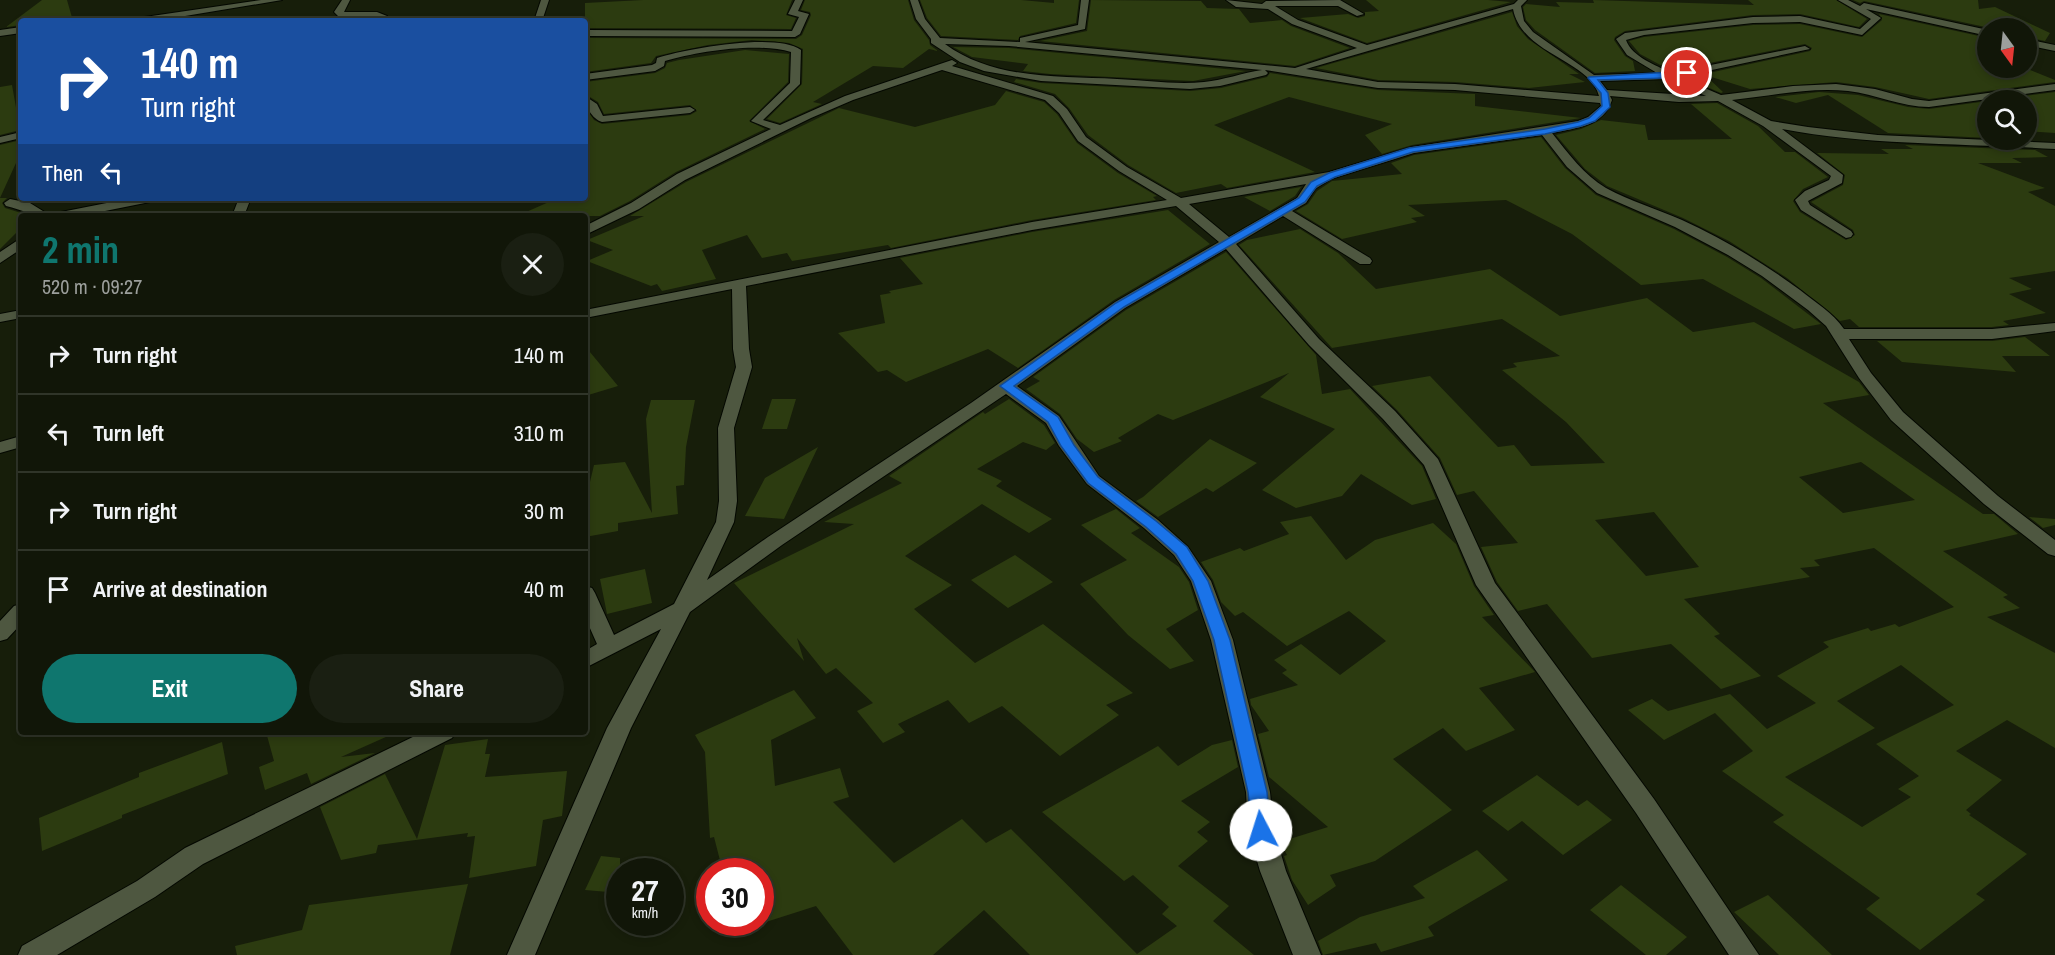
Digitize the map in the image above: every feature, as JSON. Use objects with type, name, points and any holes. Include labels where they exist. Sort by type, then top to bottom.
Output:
[{"type":"street","points":[[158,18],[278,0]]},
{"type":"street","points":[[346,0],[338,12],[342,15],[377,15],[384,18]]},
{"type":"street","points":[[539,18],[545,0]]},
{"type":"street","points":[[588,33],[795,34],[805,14],[792,14],[799,0]]},
{"type":"street","points":[[914,0],[918,15],[934,41],[962,60],[990,69],[1024,76],[1188,86],[1215,84],[1244,75],[1292,70],[1520,3]]},
{"type":"street","points":[[1010,43],[1082,27],[1085,0]]},
{"type":"street","points":[[1230,0],[1236,4],[1340,3],[1360,14]]},
{"type":"street","points":[[1844,0],[1874,9],[1977,31]]},
{"type":"street","points":[[1844,0],[1877,18],[1862,32],[1800,19],[1753,20],[1644,32],[1621,39],[1622,46],[1632,54],[1668,76],[1764,122],[1837,175],[1838,180],[1834,184],[1807,194],[1801,200],[1805,207],[1846,234]]},
{"type":"street","points":[[588,313],[1032,226],[1180,203],[1332,175],[1412,150],[1545,131],[1592,119],[1606,107],[1606,96],[1592,78],[1524,28],[1516,15],[1520,3]]},
{"type":"street","points":[[1255,4],[1270,7],[1296,22],[1369,49]]},
{"type":"street","points":[[0,33],[18,30]]},
{"type":"street","points":[[934,41],[1010,43],[1292,70],[1378,85],[1606,96],[1720,99],[1799,87],[1835,87],[1863,90],[1916,104],[1928,104],[1976,100],[2019,90],[2055,87]]},
{"type":"street","points":[[2037,44],[2055,48]]},
{"type":"street","points":[[588,77],[656,68],[662,64],[660,60],[667,57],[698,51],[754,45],[787,45],[796,50],[795,84],[756,121],[783,129]]},
{"type":"street","points":[[1592,78],[1668,76],[1805,49]]},
{"type":"street","points":[[588,230],[635,206],[681,177],[849,99],[962,60]]},
{"type":"street","points":[[940,66],[1049,98],[1063,111],[1082,139],[1123,169],[1180,203],[1227,242],[1314,342],[1389,415],[1432,463],[1486,585],[1645,806],[1745,955]]},
{"type":"street","points":[[588,102],[602,119],[690,110]]},
{"type":"street","points":[[1764,122],[1803,131],[1863,137],[2055,146]]},
{"type":"street","points":[[1545,131],[1571,165],[1594,186],[1696,232],[1750,261],[1813,307],[1832,323],[1837,334],[1897,416],[1991,501],[2055,550]]},
{"type":"street","points":[[0,140],[18,136]]},
{"type":"street","points":[[588,658],[681,609],[776,541],[1006,386],[1120,305],[1305,198],[1314,184],[1332,175]]},
{"type":"street","points":[[76,213],[135,201]]},
{"type":"street","points":[[10,203],[26,206],[39,213]]},
{"type":"street","points":[[1283,211],[1365,261]]},
{"type":"street","points":[[0,259],[18,244]]},
{"type":"street","points":[[521,955],[619,728],[716,544],[725,522],[728,501],[726,428],[744,367],[741,349],[739,284]]},
{"type":"street","points":[[0,318],[18,315]]},
{"type":"street","points":[[1837,334],[1992,334],[2055,327]]},
{"type":"street","points":[[2029,330],[2055,337]]},
{"type":"street","points":[[1006,386],[1053,420],[1068,446],[1093,480],[1151,524],[1181,551],[1200,581],[1222,640],[1258,792],[1261,830],[1290,919],[1307,955]]},
{"type":"street","points":[[0,448],[18,442]]},
{"type":"street","points":[[588,600],[609,648]]},
{"type":"street","points":[[0,634],[18,614]]},
{"type":"street","points":[[32,955],[146,889],[194,856],[438,735]]},
{"type":"building","points":[[42,0],[67,0],[72,18],[18,18]]},
{"type":"building","points":[[643,0],[792,0],[786,15],[796,18],[791,29],[588,28],[585,3]]},
{"type":"building","points":[[805,0],[908,0],[914,20],[929,40],[930,45],[938,51],[929,49],[903,68],[873,66],[813,102],[822,104],[780,123],[767,119],[802,84],[803,49],[789,43],[752,40],[708,45],[656,56],[651,63],[588,72],[588,38],[796,39],[802,35],[811,15],[810,12],[801,10]]},
{"type":"building","points":[[920,0],[1021,0],[1054,3],[1054,0],[1079,0],[1076,23],[1020,36],[1018,40],[941,36],[927,18]]},
{"type":"building","points":[[1091,0],[1201,1],[1207,8],[1239,9],[1250,23],[1282,20],[1291,26],[1350,48],[1295,66],[1040,41],[1087,31]]},
{"type":"building","points":[[1366,0],[1511,2],[1367,43],[1300,18],[1348,14],[1358,18],[1365,16],[1365,12],[1379,11]]},
{"type":"building","points":[[1593,0],[1754,5],[1748,0],[1836,0],[1867,19],[1859,27],[1800,14],[1753,15],[1625,31],[1614,40],[1625,56],[1633,61],[1635,71],[1595,73],[1535,30],[1526,20],[1523,7],[1526,4],[1560,7],[1556,2],[1594,3]]},
{"type":"building","points":[[1853,0],[1978,0],[1979,9],[1995,7],[2018,18],[1977,18],[1977,25],[1864,1],[1860,3]]},
{"type":"building","points":[[1512,12],[1517,26],[1528,39],[1579,74],[1569,74],[1585,82],[1529,88],[1455,82],[1378,80],[1316,68]]},
{"type":"building","points":[[1879,14],[1977,36],[1977,78],[2037,78],[2037,73],[2055,82],[1996,90],[1977,90],[1977,93],[1929,99],[1875,87],[1836,82],[1750,89],[1705,75],[1723,92],[1721,93],[1686,78],[1810,51],[1812,48],[1805,44],[1679,69],[1668,69],[1640,54],[1629,41],[1644,37],[1753,25],[1800,24],[1862,37],[1882,20]]},
{"type":"building","points":[[18,18],[18,25],[6,27]]},
{"type":"building","points":[[2037,27],[2050,33],[2045,41],[2037,39]]},
{"type":"building","points":[[953,47],[1009,48],[1246,71],[1193,81],[1050,74],[1023,71],[1028,64],[972,57]]},
{"type":"building","points":[[745,50],[789,54],[788,82],[749,121],[765,129],[676,172],[630,201],[600,216],[588,216],[588,213],[524,213],[551,201],[588,201],[588,111],[594,120],[602,124],[690,115],[697,111],[690,105],[604,114],[598,102],[588,96],[588,82],[655,73],[665,68],[667,63]]},
{"type":"building","points":[[1270,73],[1378,90],[1475,94],[1475,106],[1581,118],[1412,145],[1382,154],[1365,135],[1392,124],[1289,97],[1214,125],[1315,172],[1227,188],[1221,184],[1176,193],[1128,165],[1088,135],[1069,108],[1055,94],[1014,82],[1016,79],[1041,83],[1190,91],[1221,88],[1267,77]]},
{"type":"building","points":[[12,85],[18,130],[0,135],[0,87]]},
{"type":"building","points":[[1006,91],[1044,102],[1057,114],[1077,143],[1118,173],[1157,196],[1153,197],[1156,200],[1032,220],[891,248],[888,245],[792,261],[787,253],[762,258],[747,235],[702,250],[716,279],[662,291],[657,284],[651,286],[588,261],[613,250],[588,240],[644,216],[630,216],[686,182],[839,108],[915,127],[995,105]]},
{"type":"building","points":[[1819,92],[1858,95],[1908,107],[1929,109],[1977,102],[1977,137],[1888,133],[1828,95],[1796,103],[1775,97]]},
{"type":"building","points":[[2055,92],[2055,133],[2037,132],[2037,94]]},
{"type":"building","points":[[1717,103],[1758,126],[1785,152],[1795,152],[1828,177],[1803,189],[1793,201],[1800,212],[1846,240],[1855,235],[1853,230],[1811,202],[1843,185],[1845,175],[1817,153],[1889,154],[1881,149],[1913,149],[1905,145],[1977,148],[1977,150],[2035,150],[2048,157],[2012,158],[2022,163],[1978,163],[2045,188],[2028,192],[2055,206],[2055,271],[2009,278],[2032,289],[2009,294],[2046,313],[2003,321],[2009,325],[1992,327],[1859,327],[1850,319],[1840,321],[1787,278],[1729,241],[1683,218],[1607,186],[1585,169],[1556,135],[1581,129],[1601,120],[1645,125],[1648,140],[1732,139],[1691,104]]},
{"type":"building","points":[[1541,137],[1565,168],[1596,195],[1674,229],[1727,257],[1761,278],[1821,324],[1794,329],[1703,279],[1641,285],[1572,234],[1506,200],[1408,205],[1425,216],[1411,218],[1417,222],[1342,239],[1296,211],[1308,204],[1317,191],[1332,181],[1402,174],[1391,163],[1414,155]]},
{"type":"building","points":[[18,141],[18,159],[0,198],[0,145]]},
{"type":"building","points":[[1301,187],[1295,196],[1270,211],[1244,197]]},
{"type":"building","points":[[0,198],[7,198],[2,203],[5,208],[21,213],[18,213],[18,231],[0,249]]},
{"type":"building","points":[[1168,210],[1210,244],[1114,300],[1018,368],[988,349],[906,382],[887,370],[878,372],[838,333],[885,323],[880,295],[923,284],[900,258],[1032,232]]},
{"type":"building","points":[[1300,229],[1338,253],[1376,289],[1490,269],[1560,316],[1647,298],[1693,332],[1754,322],[1859,382],[1869,395],[1823,403],[1983,514],[1994,514],[2018,534],[1943,551],[2008,595],[2003,597],[2020,608],[1987,617],[2055,653],[2055,748],[2007,720],[1956,751],[2002,780],[1966,810],[1971,814],[1969,815],[2027,854],[1976,894],[1985,900],[1920,950],[1866,909],[1880,898],[1773,822],[1784,815],[1722,771],[1753,751],[1715,713],[1664,740],[1628,710],[1652,699],[1668,711],[1730,694],[1767,729],[1816,703],[1777,676],[1829,647],[1823,642],[1868,628],[1871,631],[1895,624],[1899,627],[1954,607],[1874,548],[1814,560],[1820,566],[1800,568],[1810,577],[1684,599],[1720,634],[1714,636],[1761,676],[1721,689],[1671,644],[1592,658],[1547,604],[1518,611],[1497,582],[1481,547],[1518,543],[1474,491],[1457,495],[1440,458],[1372,386],[1430,376],[1498,447],[1514,445],[1531,466],[1605,463],[1566,422],[1502,370],[1517,367],[1513,363],[1560,356],[1502,319],[1332,348],[1239,245],[1247,240]],"holes":[[[1861,462],[1915,500],[1843,513],[1799,477]],[[1654,512],[1699,567],[1646,576],[1595,520]],[[1901,665],[1954,705],[1876,744],[1919,776],[1898,789],[1911,797],[1862,827],[1785,777],[1875,728],[1837,701]]]},
{"type":"building","points":[[1226,252],[1316,355],[1322,394],[1350,389],[1422,466],[1436,499],[1412,505],[1361,474],[1342,496],[1296,508],[1262,490],[1335,429],[1260,397],[1289,373],[1173,420],[1158,414],[1118,438],[1122,441],[1094,452],[1077,439],[1060,414],[1026,389],[1040,381],[1033,377],[1126,310]]},
{"type":"building","points":[[2025,337],[2050,356],[2002,356],[2016,372],[1902,362],[1877,341],[1992,341]]},
{"type":"building","points":[[588,350],[618,386],[588,395]]},
{"type":"building","points":[[772,399],[796,399],[787,429],[762,429]]},
{"type":"building","points":[[1009,399],[1044,425],[1055,443],[1046,450],[1023,442],[977,469],[1002,481],[996,486],[1052,519],[1029,533],[982,504],[905,556],[952,585],[914,609],[975,663],[1043,624],[1133,693],[1106,705],[1119,715],[1060,756],[1002,706],[969,723],[948,700],[898,724],[905,732],[883,743],[857,711],[873,703],[836,668],[826,674],[797,638],[804,661],[734,583],[854,524],[824,522],[902,483],[889,476],[983,412],[985,414]]},
{"type":"building","points":[[651,400],[695,400],[686,447],[684,485],[676,486],[678,514],[618,523],[618,531],[588,536],[588,490],[594,465],[625,462],[652,513],[646,419]]},
{"type":"building","points":[[1210,439],[1257,463],[1213,492],[1206,488],[1158,517],[1136,501],[1143,497]]},
{"type":"building","points":[[818,447],[784,519],[745,516],[765,478]]},
{"type":"building","points":[[1116,509],[1140,528],[1131,533],[1179,567],[1189,582],[1198,610],[1166,629],[1194,661],[1170,669],[1128,635],[1080,584],[1127,560],[1081,525]]},
{"type":"building","points":[[1311,516],[1346,560],[1375,540],[1433,523],[1456,544],[1474,586],[1494,615],[1482,617],[1535,672],[1479,688],[1515,730],[1466,751],[1443,728],[1393,759],[1452,810],[1375,861],[1330,875],[1336,886],[1308,905],[1292,880],[1284,856],[1287,855],[1280,842],[1328,827],[1269,777],[1258,734],[1269,731],[1251,705],[1250,699],[1298,685],[1282,673],[1287,670],[1274,660],[1301,644],[1340,675],[1386,641],[1349,611],[1287,646],[1243,612],[1235,616],[1221,602],[1213,580],[1201,562],[1240,548],[1244,551],[1289,534],[1280,522]]},
{"type":"building","points":[[2029,517],[2055,519],[2055,525],[2043,528]]},
{"type":"building","points":[[1015,555],[1053,582],[1008,608],[971,580]]},
{"type":"building","points":[[645,569],[652,603],[607,614],[600,579]]},
{"type":"building","points":[[794,690],[816,718],[771,740],[775,786],[840,768],[849,797],[833,802],[894,863],[962,819],[986,843],[1011,829],[1137,954],[1177,926],[1162,914],[1169,907],[1133,875],[1124,881],[1042,812],[1158,746],[1178,766],[1212,745],[1232,740],[1238,767],[1181,801],[1210,822],[1197,832],[1208,841],[1178,866],[1229,906],[1213,921],[1254,955],[1030,955],[984,910],[933,955],[853,955],[816,906],[774,920],[774,858],[719,858],[714,837],[710,838],[705,752],[695,735]]},
{"type":"building","points":[[267,735],[390,735],[341,757],[375,753],[311,784],[307,773],[265,790],[259,767],[274,761]]},
{"type":"building","points":[[488,739],[485,754],[490,754],[485,777],[567,771],[562,816],[543,820],[536,866],[469,878],[475,836],[467,837],[468,833],[378,845],[376,853],[341,860],[320,807],[385,774],[417,839],[445,745]]},
{"type":"building","points":[[222,742],[228,774],[122,815],[122,818],[42,851],[39,818],[139,777],[139,773]]},
{"type":"building","points":[[1537,775],[1578,806],[1587,800],[1612,820],[1563,855],[1522,821],[1508,831],[1482,811]]},
{"type":"building","points":[[1477,850],[1508,880],[1428,927],[1434,936],[1381,952],[1376,943],[1323,955],[1318,941],[1360,917],[1425,898],[1413,886]]},
{"type":"building","points":[[601,856],[620,858],[606,858],[606,892],[585,890]]},
{"type":"building","points":[[468,884],[450,955],[237,955],[235,946],[302,930],[309,905]]},
{"type":"building","points":[[1621,885],[1687,937],[1666,955],[1646,955],[1590,910]]},
{"type":"building","points":[[1768,895],[1832,955],[1779,955],[1734,912]]},
{"type":"route","points":[[1261,830],[1258,792],[1222,640],[1200,581],[1181,551],[1151,524],[1093,480],[1068,446],[1053,420],[1006,386],[1120,305],[1302,200],[1308,189],[1332,175],[1392,155],[1430,146],[1493,139],[1581,124],[1592,119],[1606,107],[1607,100],[1604,93],[1592,78],[1668,76],[1687,73]]}]
